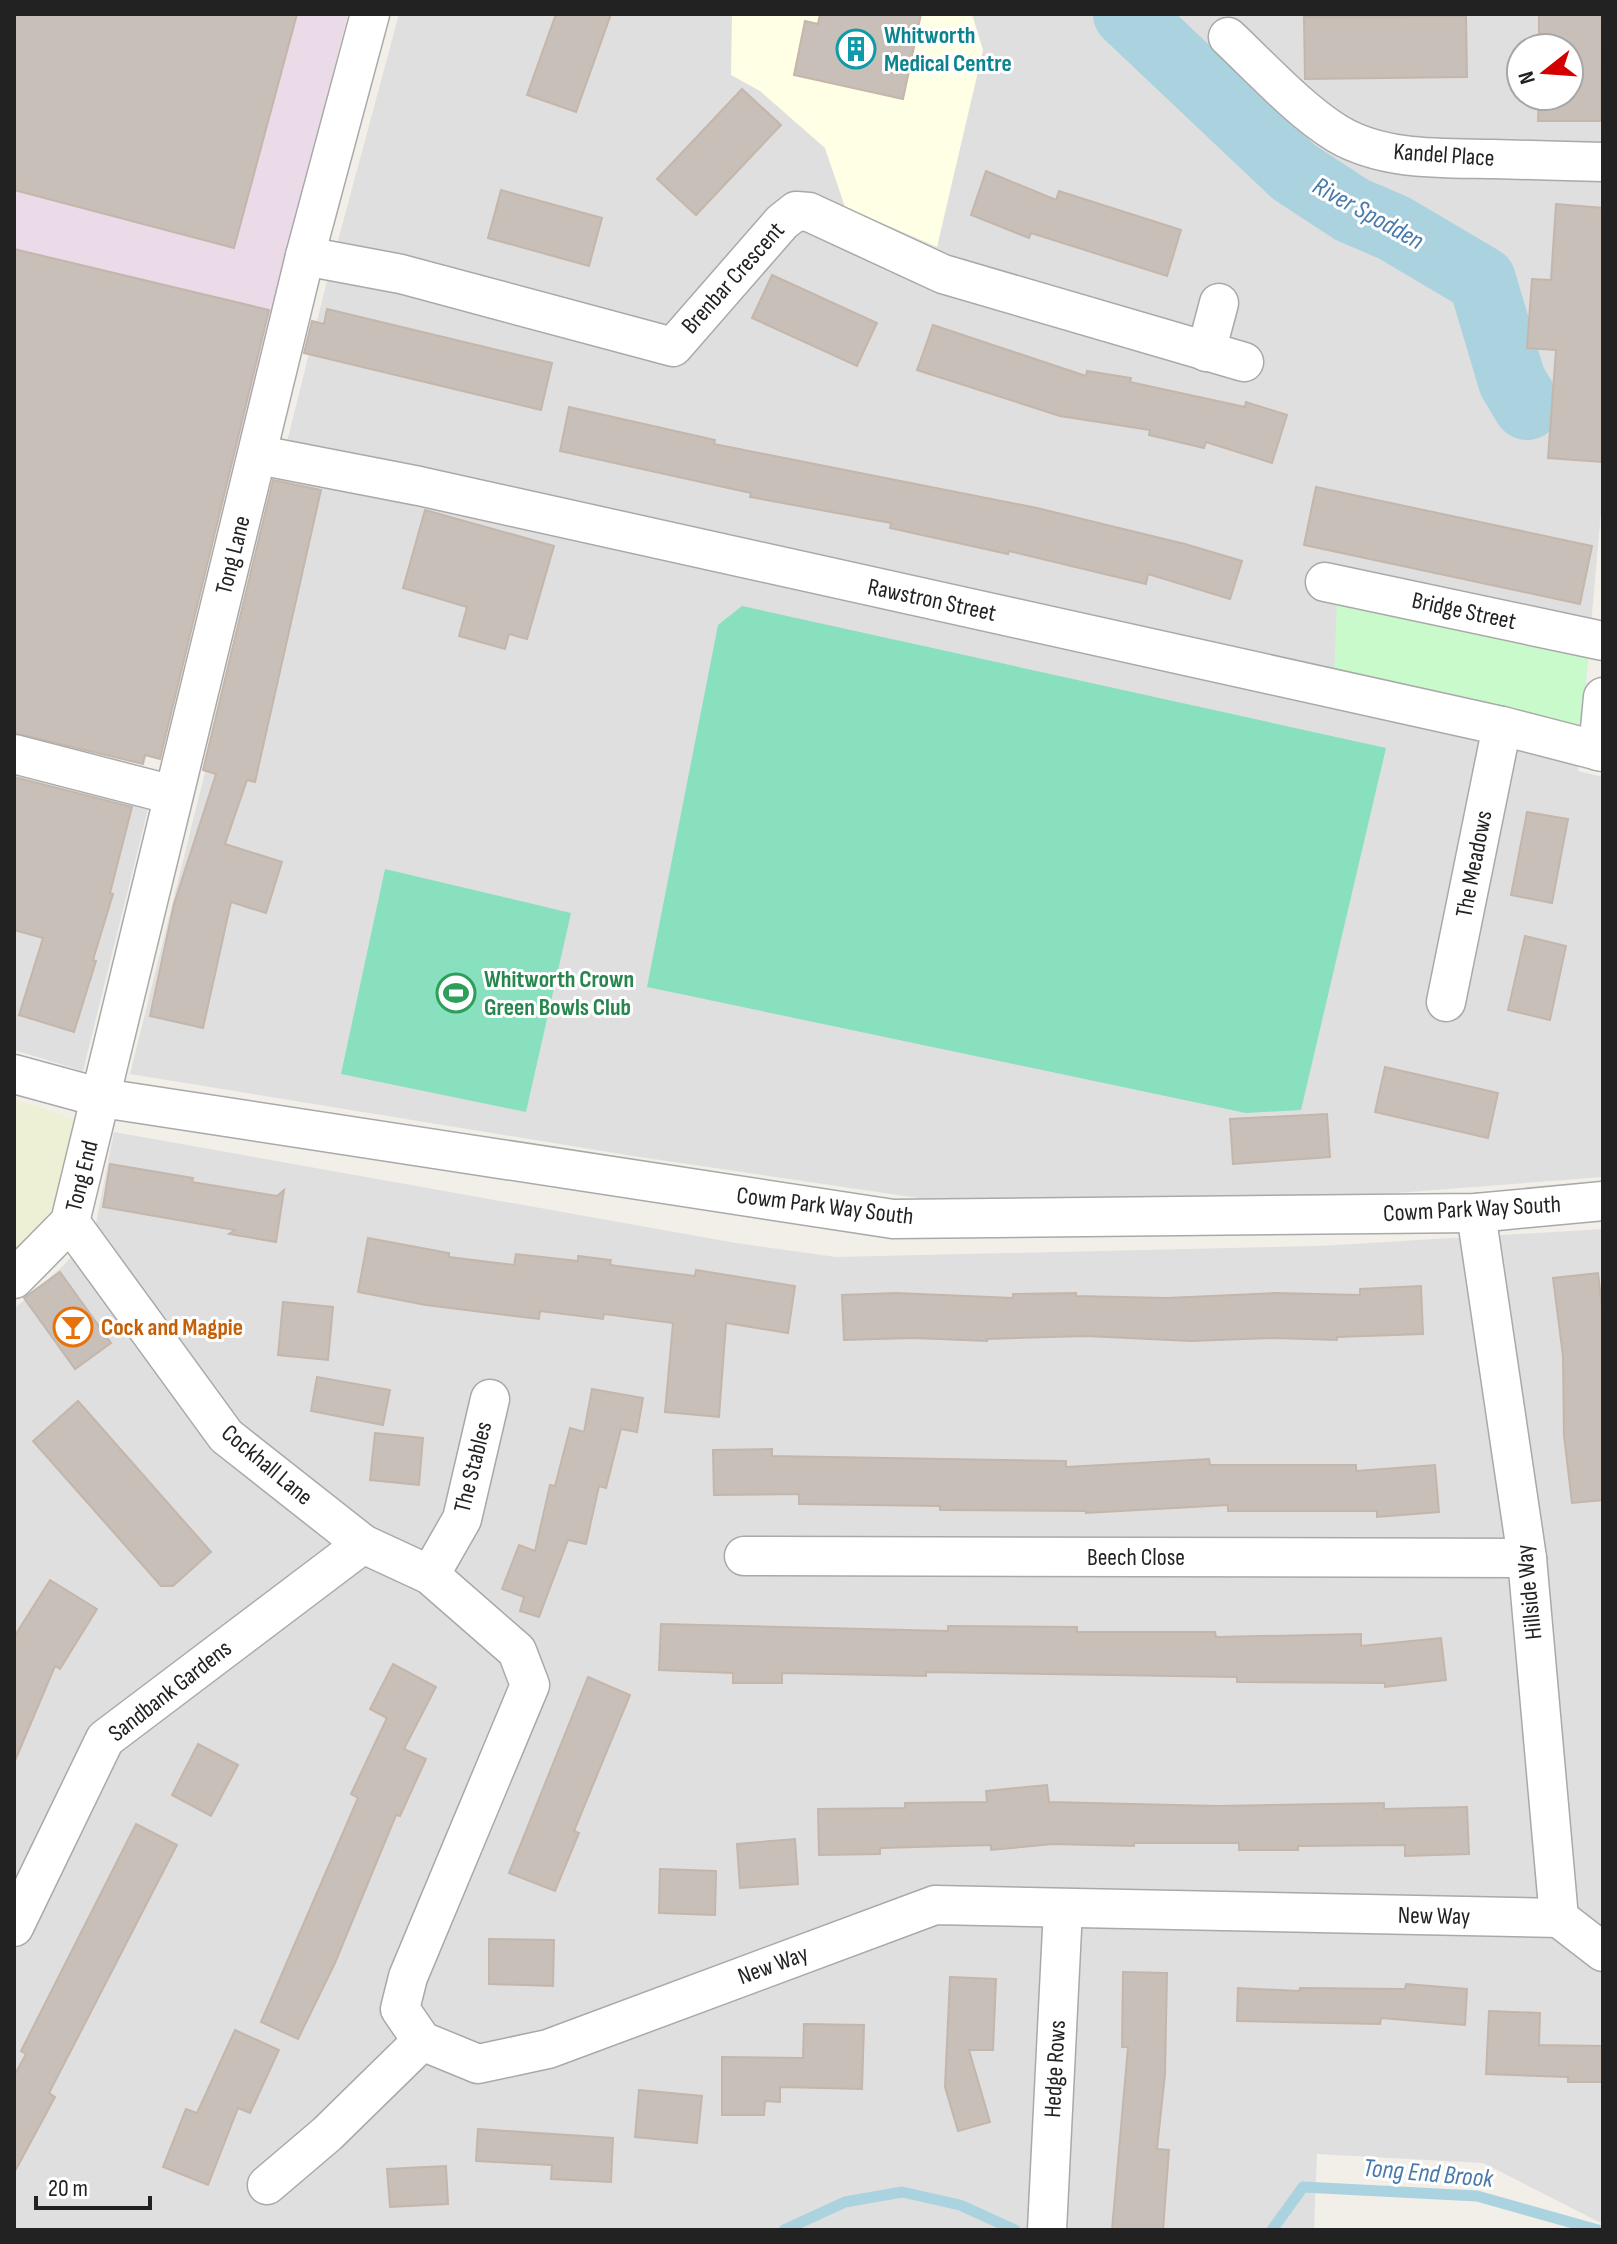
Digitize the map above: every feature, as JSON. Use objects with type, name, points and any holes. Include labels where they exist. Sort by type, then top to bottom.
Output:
[{"type":"street","name":"Tong Lane","points":[[102,1098],[305,256],[370,14]]},
{"type":"street","name":"Kandel Place","points":[[1228,37],[1316,117],[1365,147],[1402,155],[1439,158],[1603,162]]},
{"type":"street","name":"Brenbar Crescent","points":[[305,256],[401,274],[673,347],[782,222],[796,211],[809,212],[943,274],[1244,362]]},
{"type":"street","points":[[1206,352],[1219,303]]},
{"type":"street","name":"Rawstron Street","points":[[259,455],[419,486],[1502,726],[1600,751]]},
{"type":"street","name":"Bridge Street","points":[[1325,582],[1603,641]]},
{"type":"street","points":[[1600,751],[1603,697]]},
{"type":"street","name":"The Meadows","points":[[1446,1002],[1502,726]]},
{"type":"street","points":[[14,754],[173,795]]},
{"type":"street","name":"Cowm Park Way South","points":[[14,1074],[102,1098],[893,1219],[1476,1213],[1603,1201]]},
{"type":"street","name":"Tong End","points":[[14,1279],[70,1222],[102,1098]]},
{"type":"street","name":"Hillside Way","points":[[1476,1213],[1527,1558],[1559,1918]]},
{"type":"street","name":"Cockhall Lane","points":[[70,1222],[226,1436],[363,1544],[430,1575],[517,1651],[530,1685],[408,1977],[400,2009],[422,2041]]},
{"type":"street","name":"The Stables","points":[[430,1575],[462,1519],[490,1399]]},
{"type":"street","name":"Sandbank Gardens","points":[[14,1927],[105,1739],[363,1544]]},
{"type":"street","name":"Beech Close","points":[[744,1556],[1527,1558]]},
{"type":"street","name":"New Way","points":[[422,2041],[478,2064],[548,2049],[935,1905],[1559,1918]]},
{"type":"street","name":"Hedge Rows","points":[[1047,2230],[1063,1909]]},
{"type":"street","points":[[1559,1918],[1603,1952]]},
{"type":"street","points":[[267,2185],[327,2134],[422,2041]]},
{"type":"shaded area","points":[[14,14],[348,14],[158,758],[14,722]]},
{"type":"shaded area","points":[[399,14],[1603,14],[1603,490],[1578,771],[1603,777],[1603,1177],[1344,1197],[932,1200],[633,1156],[130,1074],[325,289]]},
{"type":"shaded area","points":[[732,14],[972,14],[983,50],[937,247],[845,207],[825,148],[760,91],[731,75]]},
{"type":"shaded area","points":[[14,772],[148,809],[83,1071],[14,1050]]},
{"type":"shaded area","points":[[14,1099],[73,1119],[76,1128],[51,1210],[14,1261]]},
{"type":"shaded area","points":[[114,1132],[736,1243],[836,1257],[1319,1246],[1603,1229],[1603,2224],[1483,2163],[1317,2154],[1314,2230],[14,2230],[14,1309],[64,1265],[95,1228]]},
{"type":"green space","points":[[1337,601],[1588,654],[1582,727],[1334,677]]},
{"type":"green space","points":[[742,606],[1386,748],[1301,1110],[1246,1113],[647,987],[718,625]]},
{"type":"green space","name":"Whitworth Crown Green Bowls Club","points":[[385,869],[571,913],[526,1112],[341,1074]]},
{"type":"building","points":[[14,14],[297,14],[234,248],[14,190]]},
{"type":"building","points":[[556,14],[611,14],[576,112],[527,95]]},
{"type":"building","name":"Whitworth Medical Centre","points":[[820,14],[921,14],[903,99],[794,75],[805,21],[818,24]]},
{"type":"building","points":[[1539,14],[1602,14],[1601,121],[1538,121],[1538,112],[1585,112],[1585,32],[1539,32]]},
{"type":"building","points":[[1466,16],[1467,77],[1305,79],[1304,17]]},
{"type":"building","points":[[742,89],[781,125],[696,215],[657,179]]},
{"type":"building","points":[[986,171],[1056,200],[1059,191],[1181,230],[1167,276],[1031,233],[1029,238],[971,215]]},
{"type":"building","points":[[501,190],[602,218],[589,266],[488,238]]},
{"type":"building","points":[[1556,204],[1603,208],[1602,462],[1548,458],[1556,350],[1527,348],[1532,279],[1551,280]]},
{"type":"building","points":[[14,249],[269,310],[160,759],[145,755],[143,764],[14,733]]},
{"type":"building","points":[[772,275],[877,323],[857,366],[752,318]]},
{"type":"building","points":[[327,309],[552,363],[541,410],[304,353],[312,321],[324,324]]},
{"type":"building","points":[[933,325],[1086,376],[1087,371],[1131,378],[1130,382],[1245,407],[1246,402],[1287,415],[1272,463],[1206,442],[1204,448],[1149,435],[1150,430],[1060,416],[917,370]]},
{"type":"building","points":[[569,407],[715,440],[714,444],[1037,508],[1242,561],[1230,599],[1148,574],[1146,584],[1009,551],[1008,554],[890,528],[891,523],[750,497],[751,493],[560,451]]},
{"type":"building","points":[[273,480],[321,490],[255,782],[247,780],[225,844],[282,862],[266,913],[231,902],[203,1028],[150,1016],[174,904],[216,774],[203,770]]},
{"type":"building","points":[[1316,487],[1592,546],[1580,604],[1304,545]]},
{"type":"building","points":[[425,510],[554,546],[527,639],[509,634],[505,649],[459,636],[467,607],[403,588]]},
{"type":"building","points":[[14,777],[132,807],[110,893],[113,894],[93,960],[96,961],[74,1032],[19,1015],[43,938],[14,930]]},
{"type":"building","points":[[1527,812],[1568,819],[1552,903],[1511,895]]},
{"type":"building","points":[[1525,936],[1566,946],[1550,1020],[1508,1010]]},
{"type":"building","points":[[1385,1067],[1498,1093],[1488,1138],[1375,1112]]},
{"type":"building","points":[[1327,1114],[1330,1157],[1233,1164],[1230,1119]]},
{"type":"building","points":[[110,1164],[277,1196],[284,1190],[276,1242],[229,1234],[235,1230],[103,1207]]},
{"type":"building","points":[[368,1238],[449,1253],[449,1257],[514,1265],[516,1254],[578,1261],[578,1256],[611,1260],[610,1265],[695,1276],[696,1270],[795,1286],[788,1333],[726,1323],[719,1417],[665,1412],[673,1323],[604,1314],[603,1319],[540,1311],[539,1319],[426,1305],[358,1292]]},
{"type":"building","name":"Cock and Magpie","points":[[60,1272],[111,1343],[75,1369],[24,1298]]},
{"type":"building","points":[[1598,1273],[1603,1316],[1603,1500],[1572,1503],[1564,1436],[1563,1356],[1553,1278]]},
{"type":"building","points":[[1421,1286],[1423,1334],[1337,1337],[1337,1340],[1275,1338],[1191,1341],[1086,1336],[987,1341],[914,1338],[844,1340],[842,1295],[896,1293],[1013,1298],[1013,1294],[1076,1293],[1076,1296],[1167,1298],[1276,1293],[1360,1295],[1360,1289]]},
{"type":"building","points":[[283,1302],[333,1307],[328,1360],[278,1355]]},
{"type":"building","points":[[317,1377],[390,1390],[383,1425],[311,1411]]},
{"type":"building","points":[[592,1389],[643,1398],[637,1432],[621,1429],[606,1488],[599,1486],[586,1544],[568,1540],[539,1617],[520,1611],[524,1597],[502,1589],[519,1545],[535,1551],[550,1485],[555,1486],[570,1428],[584,1432]]},
{"type":"building","points":[[78,1401],[211,1552],[173,1586],[161,1586],[33,1441]]},
{"type":"building","points":[[375,1433],[423,1438],[419,1485],[370,1480]]},
{"type":"building","points":[[772,1449],[772,1456],[1066,1461],[1066,1467],[1209,1459],[1210,1465],[1356,1465],[1356,1471],[1435,1465],[1439,1512],[1377,1517],[1377,1511],[1228,1511],[1228,1505],[1086,1513],[940,1510],[940,1506],[799,1504],[799,1494],[714,1495],[713,1450]]},
{"type":"building","points":[[50,1580],[97,1609],[60,1669],[55,1666],[14,1763],[14,1637]]},
{"type":"building","points":[[661,1624],[948,1631],[948,1626],[1077,1627],[1077,1632],[1215,1632],[1216,1637],[1361,1634],[1361,1646],[1441,1638],[1446,1680],[1385,1687],[1385,1683],[1237,1682],[1237,1677],[926,1672],[926,1676],[782,1673],[782,1683],[733,1683],[733,1673],[659,1670]]},
{"type":"building","points":[[393,1664],[436,1687],[404,1749],[426,1759],[400,1816],[396,1815],[335,1963],[298,2039],[261,2022],[358,1798],[351,1794],[387,1718],[370,1709]]},
{"type":"building","points":[[588,1677],[630,1695],[574,1831],[579,1833],[555,1891],[509,1873]]},
{"type":"building","points":[[198,1744],[238,1765],[211,1816],[172,1795]]},
{"type":"building","points":[[1047,1785],[1049,1802],[1218,1806],[1384,1803],[1384,1809],[1467,1807],[1469,1854],[1405,1856],[1405,1845],[1239,1850],[1239,1843],[1134,1843],[1134,1846],[1053,1844],[991,1850],[991,1845],[880,1848],[880,1854],[819,1855],[818,1809],[905,1808],[905,1803],[987,1802],[986,1791]]},
{"type":"building","points":[[136,1824],[177,1845],[49,2093],[55,2097],[14,2173],[14,2076],[26,2054],[21,2051]]},
{"type":"building","points":[[795,1839],[798,1884],[740,1888],[737,1844]]},
{"type":"building","points":[[660,1869],[716,1871],[715,1915],[659,1913]]},
{"type":"building","points":[[489,1939],[554,1940],[553,1986],[489,1984]]},
{"type":"building","points":[[1123,1972],[1167,1973],[1165,2074],[1157,2149],[1169,2150],[1163,2230],[1112,2230],[1128,2047],[1122,2047]]},
{"type":"building","points":[[950,1977],[996,1979],[993,2050],[969,2050],[990,2122],[958,2131],[945,2087]]},
{"type":"building","points":[[1406,1984],[1467,1989],[1465,2025],[1381,2018],[1380,2024],[1237,2021],[1238,1988],[1299,1991],[1300,1988],[1405,1989]]},
{"type":"building","points":[[1489,2011],[1540,2013],[1539,2045],[1603,2046],[1603,2082],[1568,2082],[1568,2077],[1486,2074]]},
{"type":"building","points":[[804,2024],[864,2025],[862,2089],[780,2087],[780,2102],[765,2101],[764,2115],[722,2115],[722,2057],[803,2058]]},
{"type":"building","points":[[235,2030],[279,2050],[250,2113],[238,2108],[208,2185],[163,2167],[186,2109],[197,2113]]},
{"type":"building","points":[[639,2090],[702,2096],[697,2143],[635,2137]]},
{"type":"building","points":[[478,2129],[613,2138],[611,2182],[551,2179],[552,2165],[476,2161]]},
{"type":"building","points":[[446,2166],[448,2204],[390,2207],[387,2169]]},
{"type":"waterway","name":"River Spodden","points":[[1127,14],[1294,172],[1352,210],[1394,228],[1482,280],[1512,381],[1527,406]]},
{"type":"waterway","name":"Tong End Brook","points":[[1272,2230],[1303,2187],[1477,2196],[1598,2230]]},
{"type":"waterway","name":"Tong End Brook","points":[[784,2230],[845,2202],[902,2192],[960,2205],[1015,2230]]},
{"type":"place","name":"Whitworth Medical Centre","points":[[856,49]]},
{"type":"place","name":"Whitworth Crown Green Bowls Club","points":[[456,993]]},
{"type":"place","name":"Cock and Magpie","points":[[73,1327]]}]
